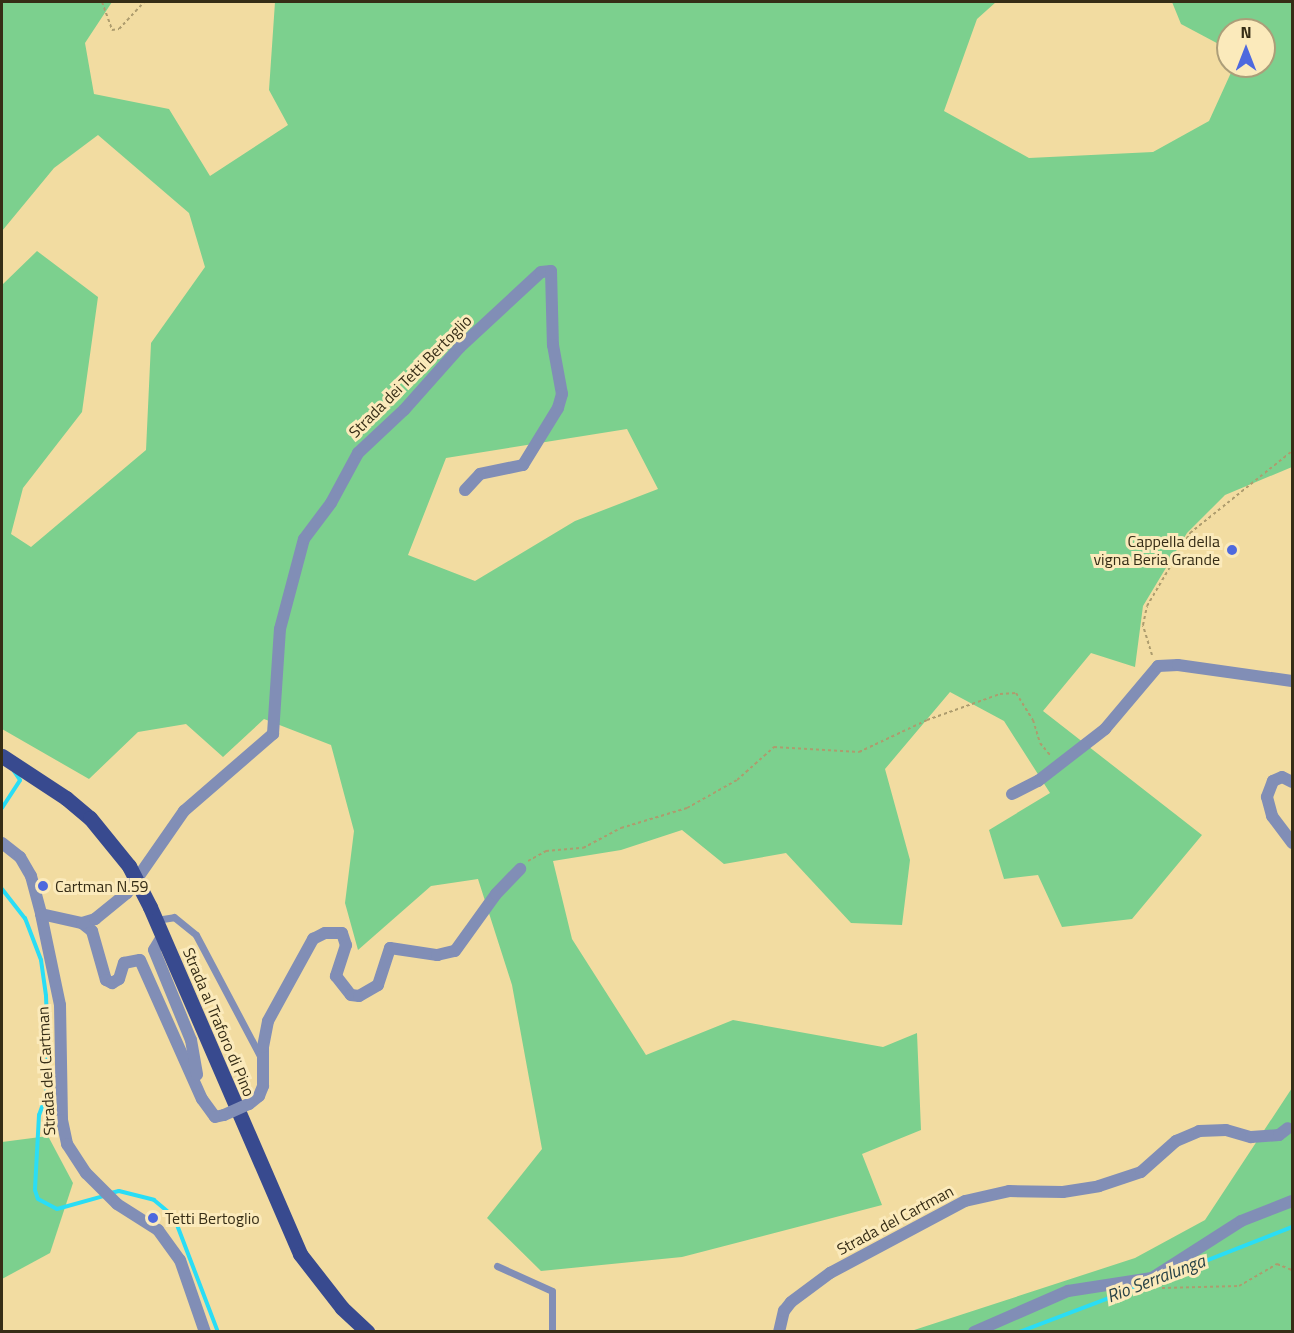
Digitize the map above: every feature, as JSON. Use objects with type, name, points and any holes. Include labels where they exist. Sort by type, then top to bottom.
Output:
[{"type":"main road","name":"Strada al Traforo di Pino","points":[[2,756],[57,791],[90,818],[129,866],[163,935],[300,1254],[342,1308],[368,1332]]},
{"type":"street","name":"Strada dei Tetti Bertoglio","points":[[82,923],[95,919],[127,893],[184,811],[273,734],[280,629],[304,539],[331,503],[358,453],[404,410],[460,347],[541,272],[551,271],[553,345],[562,394],[558,408],[523,465],[480,474],[465,490]]},
{"type":"street","points":[[1012,794],[1067,759],[1105,729],[1158,666],[1178,665],[1293,681]]},
{"type":"street","points":[[1293,782],[1282,777],[1273,781],[1267,797],[1272,816],[1293,843]]},
{"type":"street","name":"Strada del Cartman","points":[[2,843],[20,857],[31,876],[41,914],[60,1005],[62,1120],[68,1144],[86,1173],[117,1204],[158,1230],[180,1260],[205,1332]]},
{"type":"street","points":[[41,914],[82,923],[92,931],[106,980],[118,979],[128,961],[140,960],[202,1099],[215,1117],[249,1104],[260,1096],[263,1086],[263,1062],[268,1022],[313,939],[325,933],[342,933],[346,945],[336,976],[351,995],[359,996],[378,985],[390,948],[437,956],[455,951],[496,894],[520,869]]},
{"type":"street","points":[[163,935],[154,950],[191,1040],[202,1099]]},
{"type":"street","name":"Strada del Cartman","points":[[779,1332],[784,1311],[792,1302],[830,1273],[965,1201],[1009,1191],[1063,1192],[1099,1186],[1141,1172],[1176,1141],[1199,1131],[1226,1130],[1251,1137],[1279,1135],[1291,1124]]},
{"type":"street","points":[[974,1332],[1068,1291],[1152,1278],[1241,1221],[1293,1201]]},
{"type":"lane","points":[[153,914],[174,917],[196,935],[263,1062]]},
{"type":"lane","points":[[497,1266],[552,1291],[552,1332]]},
{"type":"path","points":[[102,2],[112,30],[119,29],[144,2]]},
{"type":"path","points":[[1158,666],[1145,633],[1145,615],[1190,533],[1293,451]]},
{"type":"path","points":[[520,869],[546,851],[583,848],[621,828],[687,808],[737,780],[774,747],[859,752],[916,725],[1000,694],[1016,693],[1033,720],[1040,743],[1052,757],[1067,759]]},
{"type":"path","points":[[1158,1288],[1239,1286],[1276,1264],[1293,1270]]},
{"type":"green space","points":[[2,2],[112,2],[85,43],[94,94],[169,109],[210,176],[288,125],[269,90],[275,2],[996,2],[977,19],[944,111],[1029,158],[1153,152],[1209,121],[1229,78],[1276,78],[1276,18],[1216,18],[1216,43],[1181,24],[1172,2],[1292,2],[1292,467],[1225,495],[1187,533],[1143,606],[1135,667],[1091,653],[1043,711],[1202,835],[1132,919],[1062,927],[1038,875],[1004,879],[989,830],[1050,793],[1004,721],[950,692],[885,769],[910,860],[902,925],[851,923],[786,853],[724,864],[682,830],[621,850],[553,861],[572,939],[646,1055],[733,1020],[883,1047],[917,1033],[921,1130],[862,1154],[882,1205],[682,1257],[541,1271],[487,1218],[542,1149],[512,985],[478,879],[431,886],[358,950],[345,903],[354,831],[331,745],[264,719],[223,757],[186,724],[138,732],[89,779],[2,729],[2,285],[37,251],[98,297],[82,412],[23,488],[11,534],[31,547],[146,450],[151,343],[205,267],[189,213],[98,135],[54,168],[2,231]],"holes":[[[627,429],[658,489],[575,521],[475,581],[408,555],[446,458]]]},
{"type":"green space","points":[[1292,1088],[1292,1331],[908,1332],[1135,1258],[1205,1220]]},
{"type":"green space","points":[[48,1136],[73,1183],[50,1253],[2,1279],[2,1142]]},
{"type":"waterway","points":[[2,808],[20,780],[14,771]]},
{"type":"waterway","points":[[2,889],[25,918],[41,960],[46,996],[48,1047],[46,1096],[39,1115],[35,1190],[38,1199],[57,1209],[104,1196]]},
{"type":"waterway","points":[[111,1193],[119,1191],[154,1200],[174,1217],[218,1332]]},
{"type":"waterway","name":"Rio Serralunga","points":[[1162,1278],[1292,1227]]},
{"type":"waterway","name":"Rio Serralunga","points":[[1019,1332],[1146,1284]]},
{"type":"place","name":"Cappella della vigna Beria Grande","points":[[1232,550]]},
{"type":"place","name":"Cartman N.59","points":[[43,886]]},
{"type":"place","name":"Tetti Bertoglio","points":[[153,1218]]}]
